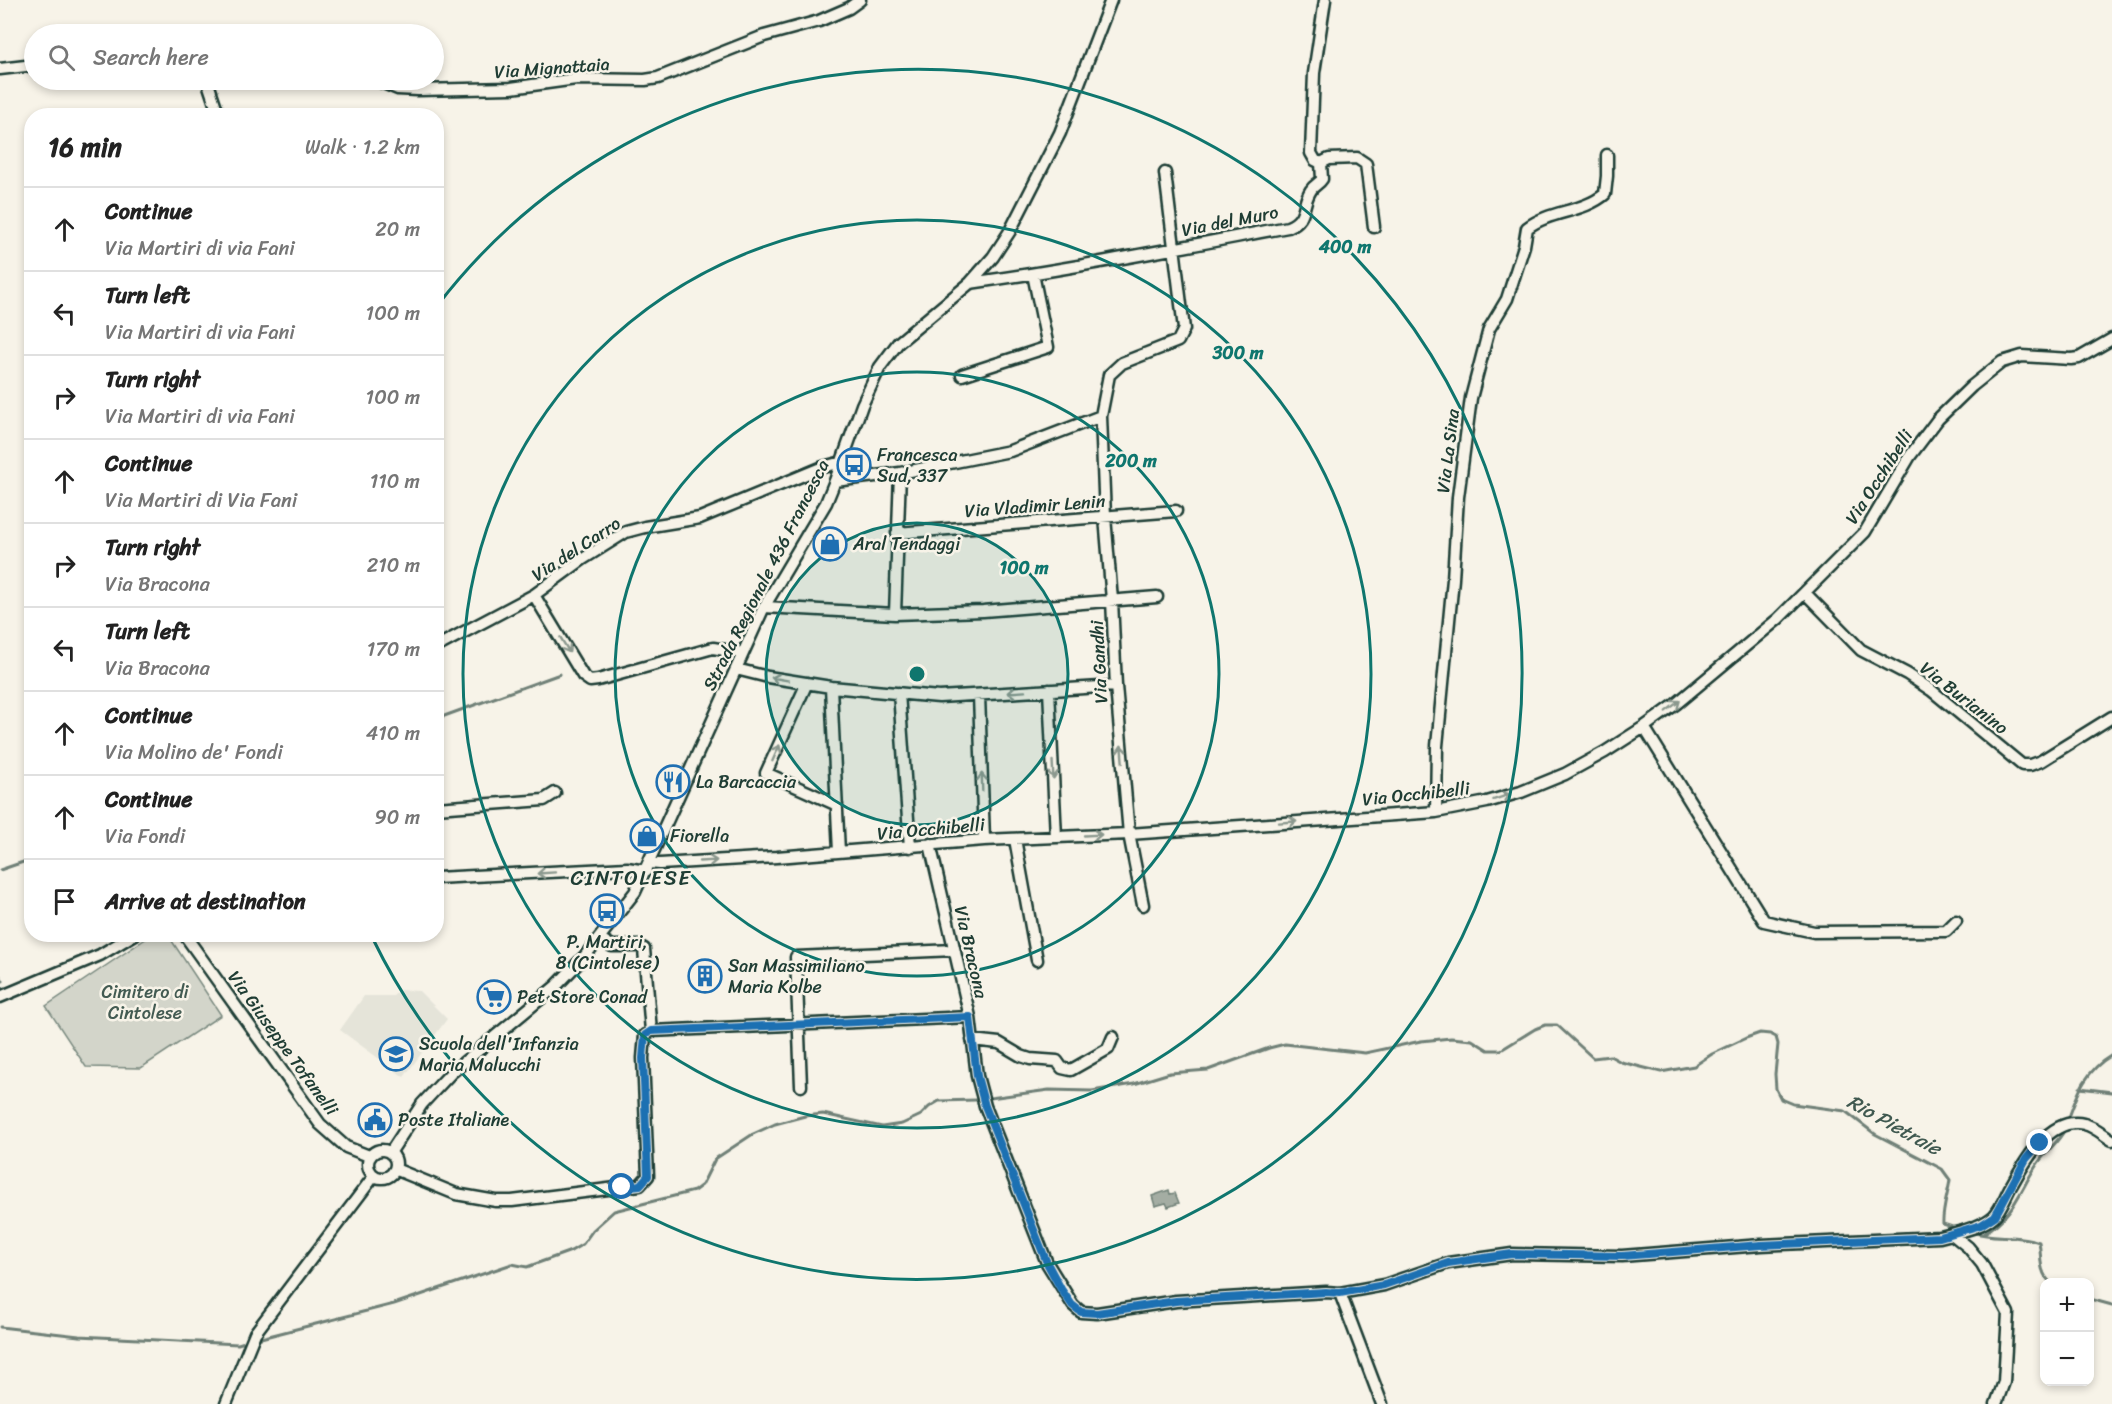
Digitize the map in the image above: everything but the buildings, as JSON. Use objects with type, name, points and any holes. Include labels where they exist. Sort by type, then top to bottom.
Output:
[{"type":"street","name":"Via Mignattaia","points":[[444,89],[511,88],[576,79],[645,80],[658,78],[764,36],[819,21],[849,8],[860,0]]},
{"type":"street","name":"Strada Regionale 436 Francesca","points":[[390,1153],[422,1104],[435,1090],[451,1073],[548,993],[599,938],[635,892],[764,607],[808,534],[835,482],[862,405],[880,367],[898,343],[970,283],[993,257],[1010,231],[1060,133],[1111,0]]},
{"type":"street","points":[[1325,0],[1314,73],[1311,153],[1315,160],[1321,163],[1329,159],[1357,158],[1366,164],[1374,227]]},
{"type":"street","points":[[0,69],[24,65]]},
{"type":"street","points":[[210,90],[216,108]]},
{"type":"street","name":"Via La Sina","points":[[1436,812],[1437,746],[1453,579],[1458,497],[1472,398],[1482,357],[1490,329],[1507,299],[1524,246],[1527,228],[1536,221],[1595,203],[1605,194],[1608,176],[1606,155]]},
{"type":"street","name":"Via del Muro","points":[[970,283],[1033,274],[1288,228],[1300,219],[1311,189],[1322,179],[1321,163]]},
{"type":"street","name":"Via Gandhi","points":[[1143,905],[1129,834],[1116,686],[1101,416],[1109,375],[1122,363],[1178,341],[1184,329],[1165,173]]},
{"type":"street","points":[[962,375],[1048,347],[1033,274]]},
{"type":"street","name":"Via Occhibelli","points":[[444,878],[648,867],[660,864],[984,840],[1129,834],[1436,812],[1487,802],[1565,774],[1605,752],[1644,727],[1706,680],[1778,620],[1865,532],[1910,456],[1938,419],[1972,386],[2002,362],[2022,356],[2079,358],[2112,339]]},
{"type":"street","points":[[835,482],[900,473],[1010,451],[1101,416]]},
{"type":"street","name":"Via del Carro","points":[[444,643],[534,595],[583,559],[626,532],[700,518],[842,462]]},
{"type":"street","points":[[894,614],[900,473]]},
{"type":"street","name":"Via Vladimir Lenin","points":[[897,533],[1176,511]]},
{"type":"street","name":"Via Burianino","points":[[1806,594],[1861,650],[1907,674],[1931,690],[2022,765],[2041,761],[2112,717]]},
{"type":"street","points":[[534,595],[583,676],[590,681],[713,648],[742,653]]},
{"type":"street","points":[[764,607],[894,614],[1157,597]]},
{"type":"street","points":[[736,669],[831,687],[939,697],[1116,686]]},
{"type":"street","points":[[807,683],[766,773],[837,805]]},
{"type":"street","points":[[831,687],[839,852]]},
{"type":"street","points":[[1049,690],[1056,837]]},
{"type":"street","points":[[899,693],[910,847]]},
{"type":"street","points":[[980,695],[984,840]]},
{"type":"street","points":[[1644,727],[1764,921],[1814,932],[1946,931],[1956,921]]},
{"type":"street","points":[[444,807],[544,800],[555,792]]},
{"type":"street","points":[[1015,839],[1037,960]]},
{"type":"street","name":"Via Bracona","points":[[930,844],[970,1017],[977,1076],[985,1106],[1040,1247],[1061,1289],[1072,1305],[1081,1312],[1097,1313],[1176,1301],[1316,1292],[1340,1293]]},
{"type":"street","points":[[599,938],[612,946],[639,946],[644,949],[651,1031]]},
{"type":"street","points":[[0,997],[90,959],[121,942]]},
{"type":"street","name":"Via Giuseppe Tofanelli","points":[[190,942],[320,1124],[346,1147],[369,1156]]},
{"type":"street","points":[[801,1086],[796,957],[954,950]]},
{"type":"street","points":[[395,1169],[456,1194],[496,1201],[640,1185],[648,1176],[643,1058],[645,1035],[651,1031],[970,1017]]},
{"type":"street","points":[[972,1041],[999,1043],[1021,1056],[1057,1061],[1062,1068],[1071,1070],[1108,1049],[1113,1037]]},
{"type":"street","points":[[1382,1404],[1340,1293],[1384,1285],[1448,1263],[1512,1254],[1622,1256],[1761,1245],[1940,1237],[1981,1225],[1995,1216],[2026,1159],[2062,1124],[2087,1124],[2112,1140]]},
{"type":"street","points":[[377,1150],[386,1150],[395,1160],[395,1169],[386,1177],[374,1176],[367,1165],[369,1156],[377,1150]]},
{"type":"street","points":[[226,1404],[255,1333],[374,1176]]},
{"type":"street","points":[[1952,1234],[1968,1247],[1982,1264],[2007,1313],[2004,1382],[1996,1404]]},
{"type":"shaded area","name":"Scuola dell'Infanzia Maria Malucchi","points":[[400,990],[419,991],[447,1019],[404,1077],[340,1030],[364,996],[393,996]]},
{"type":"shaded area","points":[[1169,1190],[1170,1194],[1175,1193],[1179,1203],[1168,1207],[1166,1203],[1155,1206],[1152,1196]]},
{"type":"green space","name":"Cimitero di Cintolese","points":[[141,942],[173,942],[221,1015],[141,1068],[86,1067],[46,1006]]},
{"type":"waterway","points":[[444,716],[560,674]]},
{"type":"waterway","points":[[0,870],[24,862]]},
{"type":"waterway","points":[[0,976],[3,981]]},
{"type":"waterway","name":"Rio Pietraie","points":[[990,1098],[1049,1090],[1092,1091],[1134,1084],[1170,1073],[1208,1070],[1285,1044],[1365,1053],[1421,1041],[1451,1038],[1472,1040],[1488,1050],[1501,1050],[1535,1029],[1545,1025],[1557,1025],[1593,1058],[1610,1056],[1621,1062],[1661,1072],[1694,1066],[1712,1054],[1746,1038],[1760,1033],[1770,1034],[1776,1037],[1778,1044],[1775,1074],[1776,1089],[1781,1099],[1793,1104],[1845,1111],[1875,1134],[1942,1169],[1950,1180],[1943,1224],[1959,1229]]},
{"type":"waterway","points":[[2068,1120],[2079,1091],[2089,1075],[2112,1055]]},
{"type":"waterway","points":[[2080,1088],[2112,1092]]},
{"type":"waterway","points":[[257,1339],[394,1304],[512,1264],[527,1267],[571,1251],[583,1244],[593,1230],[614,1211],[694,1191],[702,1185],[715,1159],[753,1134],[775,1124],[823,1114],[882,1127],[902,1124],[921,1115],[939,1101],[976,1100]]},
{"type":"waterway","points":[[1983,1234],[1994,1227],[2009,1211],[2038,1163],[2065,1129]]},
{"type":"waterway","name":"Rio Pietraie","points":[[1971,1232],[2039,1242],[2042,1268],[2046,1278]]},
{"type":"waterway","name":"Rio Pietraie","points":[[2094,1300],[2112,1305]]},
{"type":"waterway","points":[[0,1327],[79,1336],[238,1344],[248,1341]]},
{"type":"place","name":"Francesca Sud, 337","points":[[854,465]]},
{"type":"place","name":"Aral Tendaggi","points":[[830,544]]},
{"type":"place","name":"La Barcaccia","points":[[673,782]]},
{"type":"place","name":"Fiorella","points":[[647,836]]},
{"type":"place","name":"P. Martiri, 8 (Cintolese)","points":[[607,911]]},
{"type":"place","name":"San Massimiliano Maria Kolbe","points":[[705,976]]},
{"type":"place","name":"Pet Store Conad","points":[[494,997]]},
{"type":"place","name":"Scuola dell'Infanzia Maria Malucchi","points":[[396,1054]]},
{"type":"place","name":"Poste Italiane","points":[[375,1120]]},
{"type":"district","name":"CINTOLESE","points":[[631,878]]},
{"type":"route","points":[[622,1187],[640,1185],[648,1176],[643,1058],[645,1035],[651,1031],[970,1017],[977,1076],[985,1106],[1047,1263],[1072,1305],[1081,1312],[1097,1313],[1176,1301],[1340,1293],[1384,1285],[1448,1263],[1512,1254],[1622,1256],[1761,1245],[1940,1237],[1981,1225],[1995,1216],[2026,1159],[2040,1143]]}]
